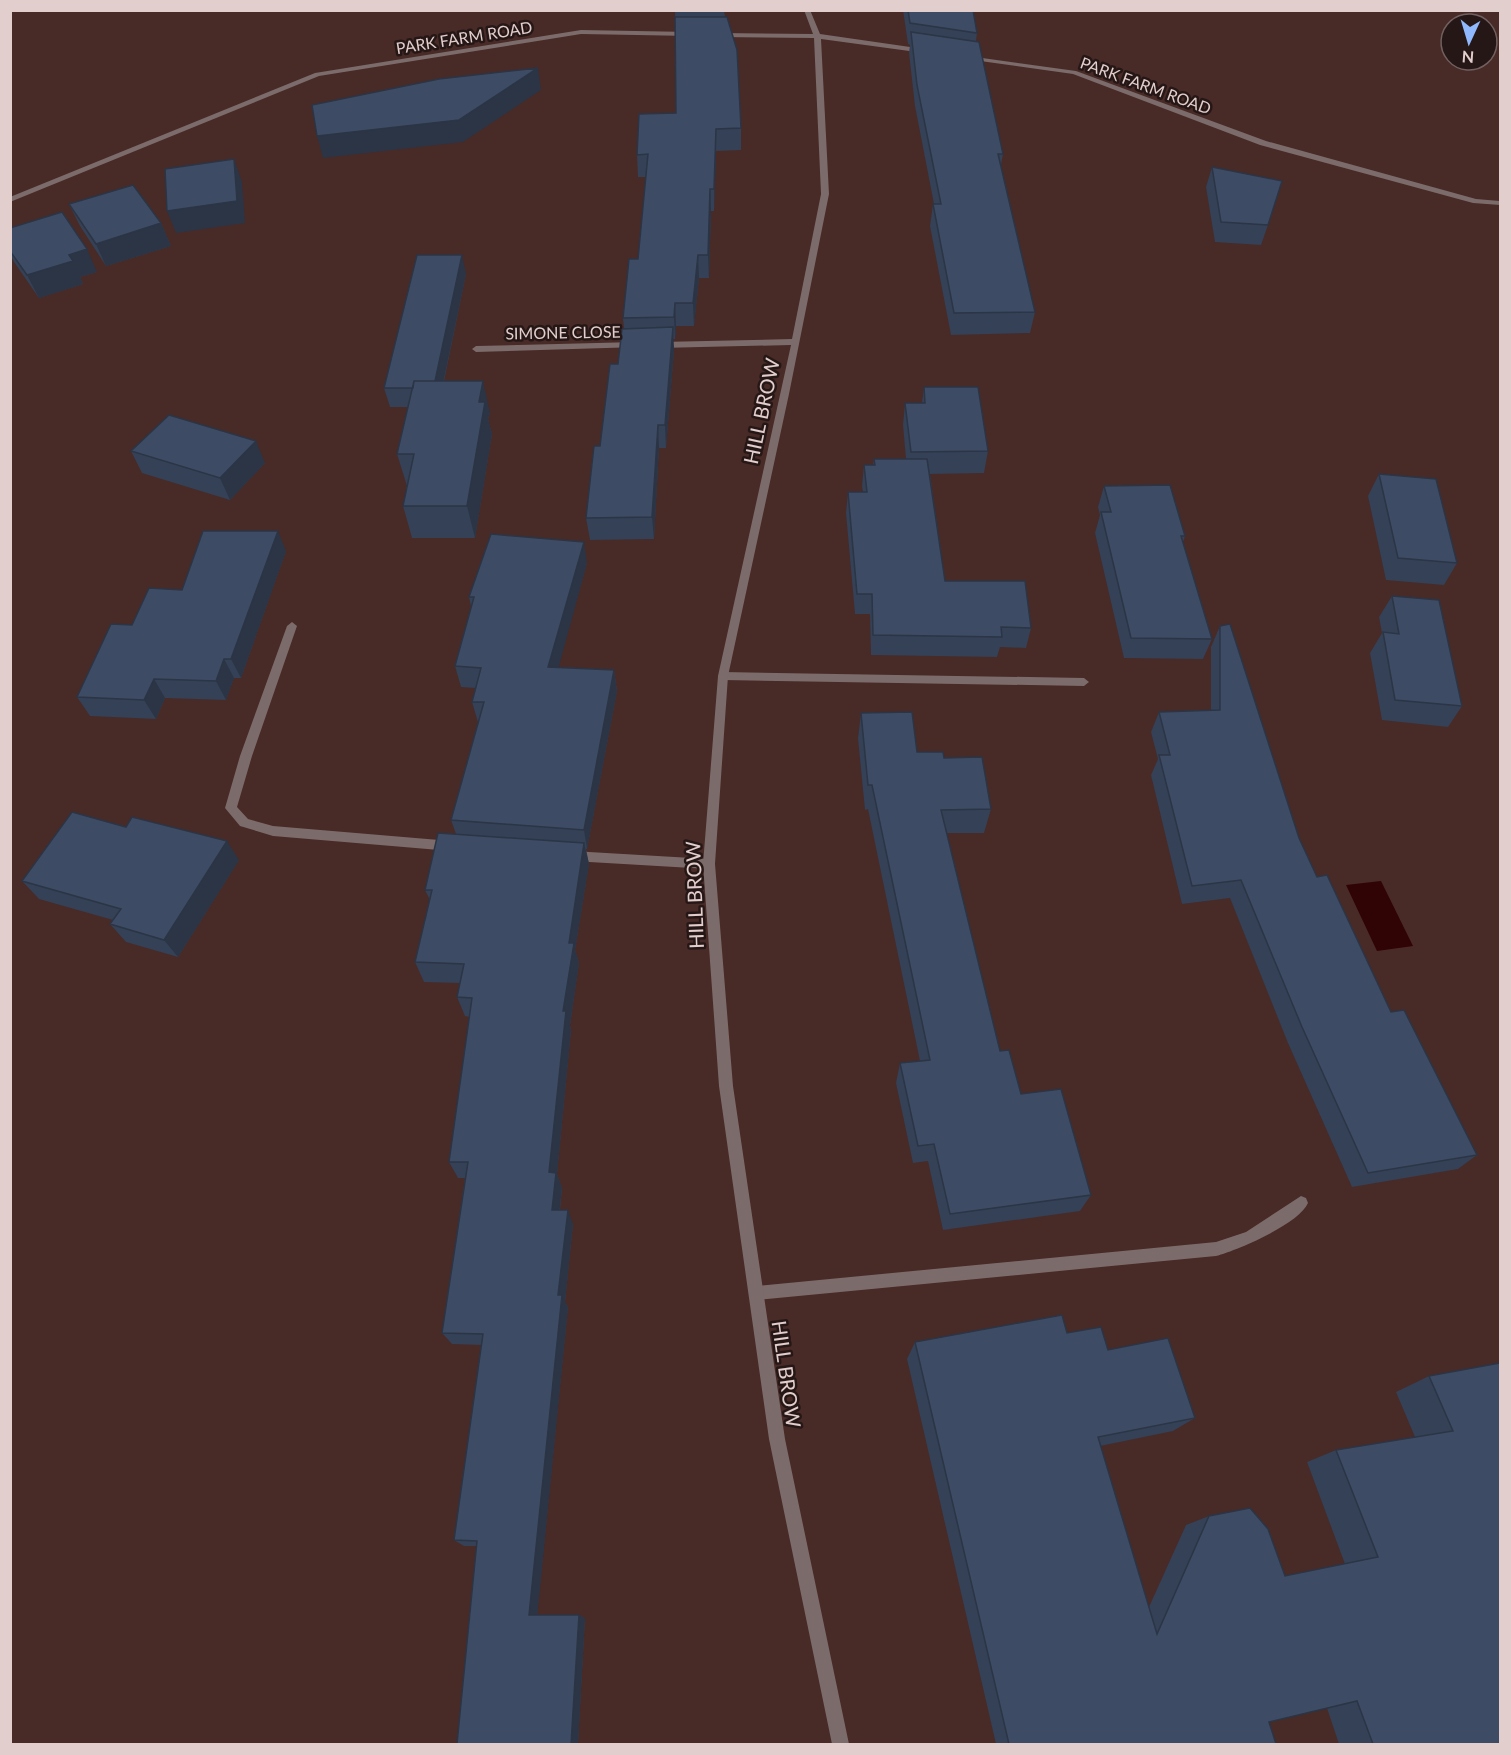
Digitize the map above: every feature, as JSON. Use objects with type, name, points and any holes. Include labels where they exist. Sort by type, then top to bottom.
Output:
[{"type":"street","name":"HILL BROW","points":[[807,10],[817,36],[825,194],[723,676],[709,864],[726,1086],[777,1439],[841,1744]]},
{"type":"street","name":"PARK FARM ROAD","points":[[10,201],[317,74],[581,32],[699,34]]},
{"type":"street","points":[[711,34],[817,36],[934,53]]},
{"type":"street","name":"PARK FARM ROAD","points":[[957,56],[1074,72],[1263,143],[1476,201],[1500,203]]},
{"type":"street","points":[[653,345],[795,342]]},
{"type":"street","name":"SIMONE CLOSE","points":[[476,349],[641,345]]},
{"type":"street","points":[[292,626],[246,756],[231,808],[244,823],[273,831],[459,846]]},
{"type":"street","points":[[723,676],[1084,682]]},
{"type":"street","points":[[564,855],[709,864]]},
{"type":"street","points":[[756,1293],[1216,1249],[1236,1245],[1264,1231],[1301,1203]]},
{"type":"shaded area","points":[[1381,881],[1413,946],[1377,951],[1346,885]]},
{"type":"building","points":[[908,10],[973,10],[977,33],[910,23]]},
{"type":"building","points":[[675,17],[727,17],[737,50],[741,128],[716,129],[714,189],[710,189],[708,255],[698,255],[693,303],[675,303],[674,317],[623,318],[629,259],[638,259],[648,154],[637,155],[639,114],[676,113]]},
{"type":"building","points":[[911,32],[979,42],[1003,154],[998,154],[1035,312],[954,313],[933,204],[941,204],[917,85]]},
{"type":"building","points":[[538,68],[459,120],[317,136],[312,105],[439,79]]},
{"type":"building","points":[[234,159],[237,201],[167,211],[165,169]]},
{"type":"building","points":[[1212,167],[1282,181],[1268,225],[1221,222]]},
{"type":"building","points":[[133,185],[161,223],[96,244],[69,204]]},
{"type":"building","points":[[62,212],[87,249],[69,255],[73,261],[27,275],[10,251],[10,228]]},
{"type":"building","points":[[417,255],[462,255],[435,381],[414,381],[413,388],[384,388]]},
{"type":"building","points":[[673,327],[665,425],[658,425],[652,517],[586,518],[594,446],[600,446],[610,364],[618,364],[622,329]]},
{"type":"building","points":[[414,381],[483,381],[479,402],[485,402],[467,506],[403,506],[414,454],[397,454]]},
{"type":"building","points":[[924,387],[978,387],[988,451],[911,452],[905,403],[925,403]]},
{"type":"building","points":[[169,415],[256,441],[220,478],[131,451]]},
{"type":"building","points":[[874,459],[927,459],[945,581],[1025,581],[1031,628],[1001,627],[1002,637],[873,635],[872,594],[857,594],[848,492],[867,492],[864,465],[875,465]]},
{"type":"building","points":[[1379,474],[1436,479],[1457,563],[1398,558]]},
{"type":"building","points":[[1170,485],[1185,536],[1181,536],[1212,639],[1131,638],[1101,512],[1111,512],[1104,486]]},
{"type":"building","points":[[203,531],[278,531],[231,659],[224,659],[216,681],[154,679],[144,700],[77,697],[111,624],[132,625],[149,588],[182,590]]},
{"type":"building","points":[[491,534],[584,542],[548,667],[614,670],[584,830],[451,820],[484,702],[472,702],[481,668],[455,666],[474,597],[469,597]]},
{"type":"building","points":[[1392,596],[1439,600],[1462,706],[1395,700],[1383,632],[1399,634]]},
{"type":"building","points":[[1230,624],[1299,838],[1317,877],[1327,875],[1391,1012],[1404,1010],[1477,1155],[1368,1173],[1302,1027],[1241,880],[1192,886],[1159,755],[1170,755],[1159,712],[1220,710],[1220,626]]},
{"type":"building","points":[[912,712],[917,752],[943,752],[944,758],[982,757],[991,809],[941,810],[1000,1051],[1009,1050],[1021,1094],[1061,1089],[1091,1195],[950,1214],[934,1144],[918,1146],[900,1063],[930,1060],[872,785],[868,785],[861,713]]},
{"type":"building","points":[[72,812],[126,827],[132,817],[227,841],[164,940],[110,924],[121,909],[22,881]]},
{"type":"building","points":[[438,833],[584,843],[569,943],[574,943],[563,1011],[566,1011],[549,1172],[556,1173],[552,1210],[568,1210],[558,1295],[562,1295],[529,1615],[579,1615],[571,1744],[457,1744],[477,1541],[454,1540],[483,1334],[442,1333],[468,1162],[449,1162],[472,998],[457,997],[464,964],[415,962],[432,890],[425,890]]},
{"type":"building","points":[[1062,1315],[1067,1333],[1101,1327],[1108,1350],[1168,1338],[1195,1418],[1098,1437],[1157,1634],[1209,1516],[1250,1508],[1268,1529],[1285,1576],[1378,1557],[1336,1450],[1453,1431],[1429,1376],[1500,1363],[1500,1744],[1373,1744],[1357,1701],[1269,1722],[1276,1744],[1009,1744],[915,1342]]}]
